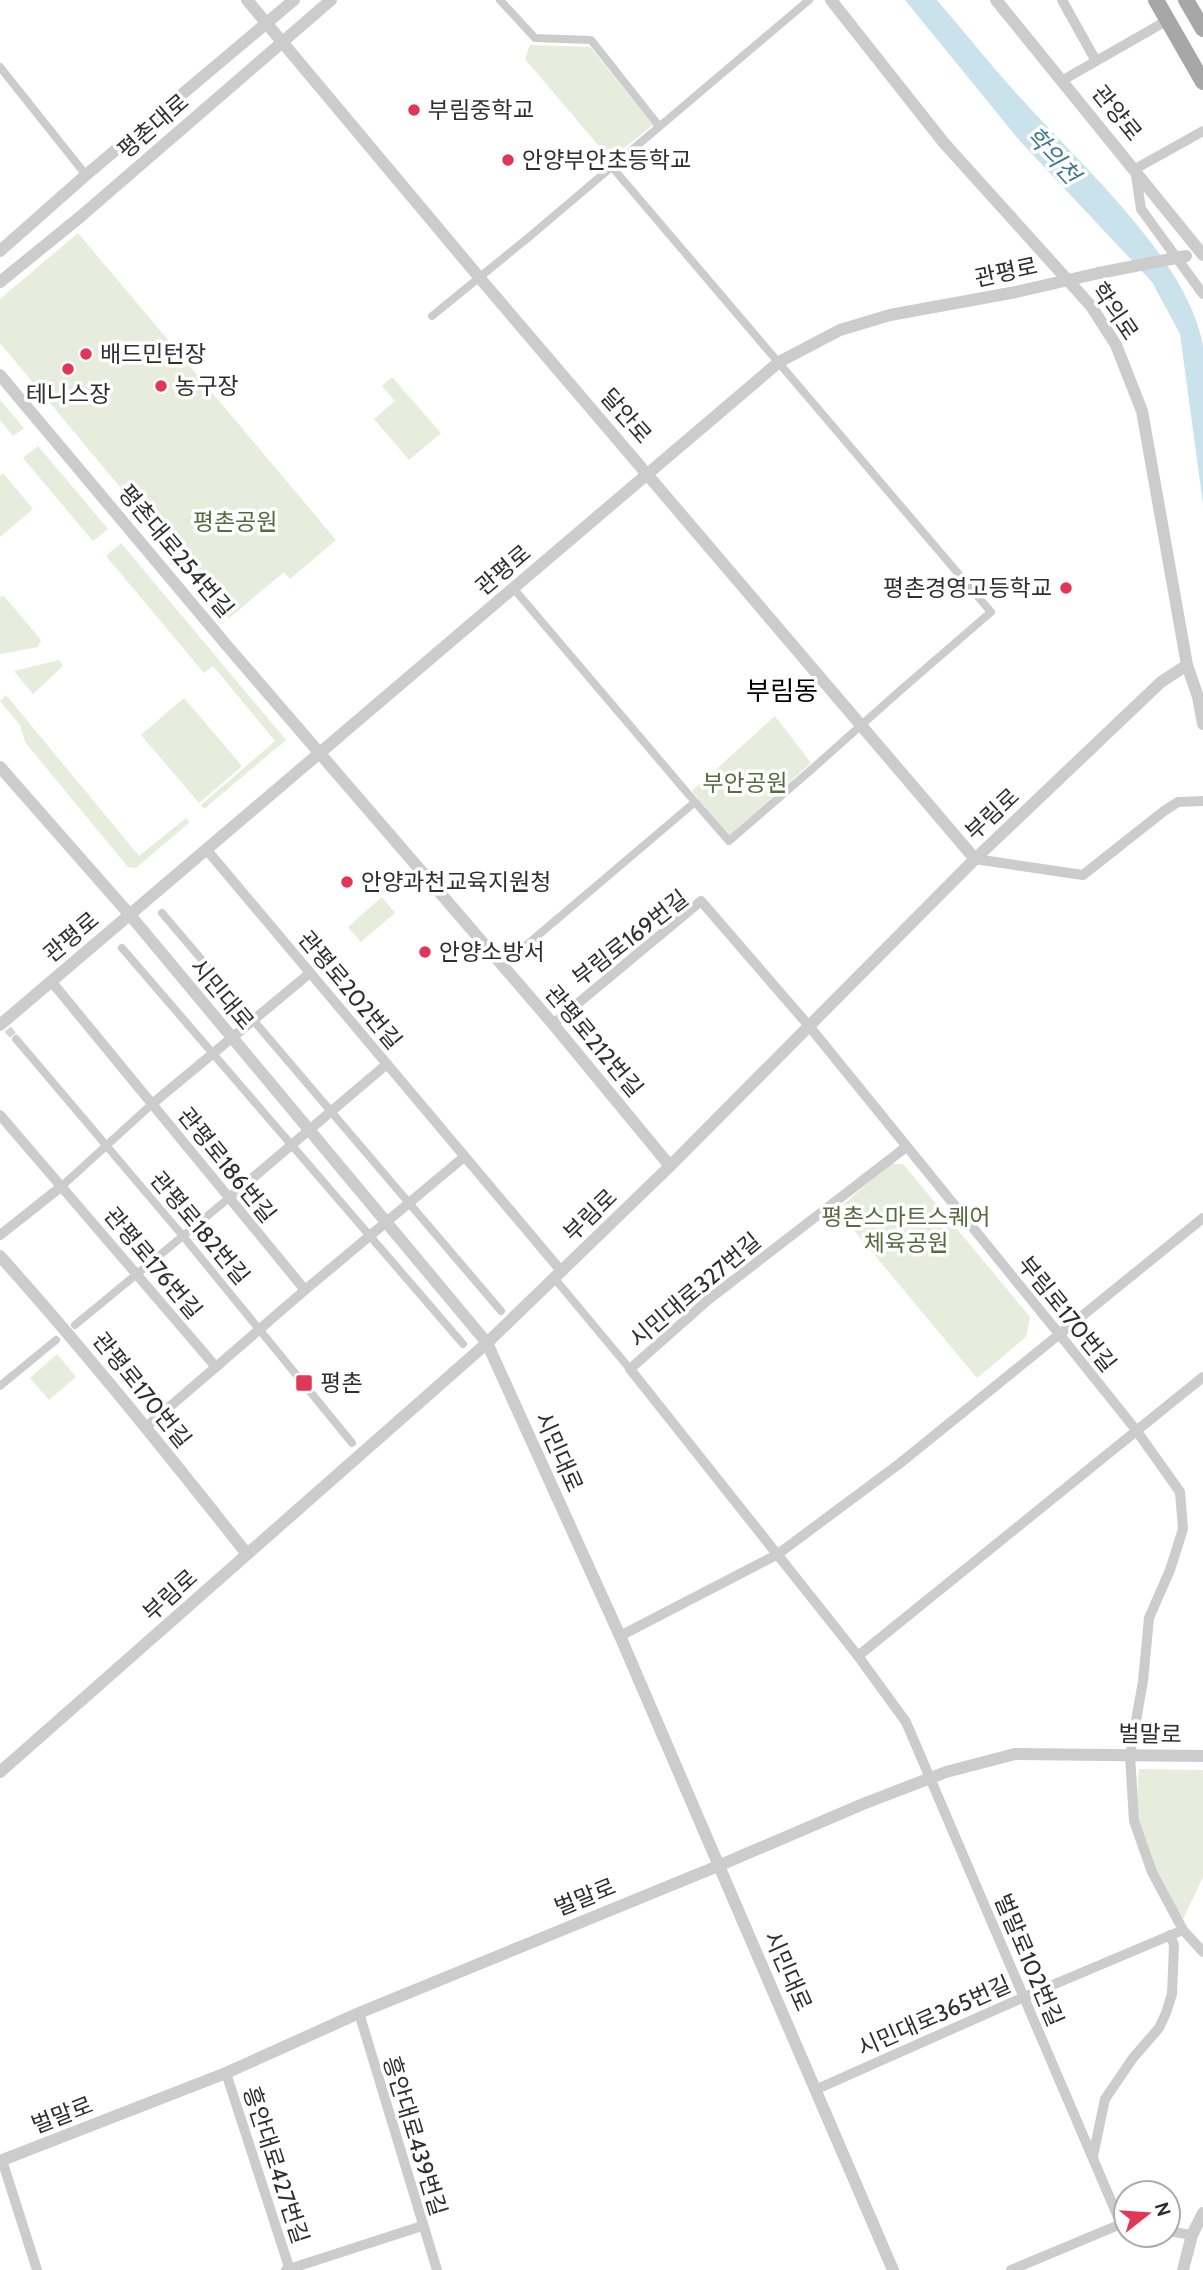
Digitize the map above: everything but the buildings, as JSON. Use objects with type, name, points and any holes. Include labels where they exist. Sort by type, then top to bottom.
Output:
[{"type":"main road","points":[[1156,0],[1203,82]]},
{"type":"main road","points":[[1192,2],[1203,29]]},
{"type":"street","name":"달안로","points":[[247,0],[975,859]]},
{"type":"street","name":"평촌대로","points":[[0,251],[86,175],[295,0]]},
{"type":"street","name":"평촌대로","points":[[0,282],[331,0]]},
{"type":"street","points":[[500,0],[535,38],[591,40],[659,126]]},
{"type":"street","points":[[432,316],[809,0]]},
{"type":"street","name":"학의로","points":[[831,0],[944,143],[1091,306],[1116,345],[1142,411],[1187,665],[1198,697],[1203,724]]},
{"type":"street","name":"관양로","points":[[996,0],[1203,254]]},
{"type":"street","points":[[1062,0],[1096,61]]},
{"type":"street","points":[[1063,80],[1168,20]]},
{"type":"street","points":[[0,67],[86,175]]},
{"type":"street","points":[[1203,131],[1135,169],[1141,209],[1203,294]]},
{"type":"street","points":[[514,589],[729,841],[990,611],[612,167]]},
{"type":"street","name":"관평로","points":[[0,1025],[779,362],[840,330],[890,315],[1203,254]]},
{"type":"street","name":"평촌대로254번길","points":[[0,375],[321,753]]},
{"type":"street","name":"부림로","points":[[0,1772],[487,1343],[670,1166],[975,859],[1161,682],[1187,665]]},
{"type":"street","name":"관평로212번길","points":[[321,753],[554,1024],[670,1166]]},
{"type":"street","name":"시민대로","points":[[0,767],[130,915],[487,1343],[620,1636],[894,2270]]},
{"type":"street","points":[[975,859],[1083,875],[1178,802],[1203,801]]},
{"type":"street","points":[[503,965],[695,802]]},
{"type":"street","name":"관평로202번길","points":[[206,849],[464,1157],[558,1275]]},
{"type":"street","name":"부림로169번길","points":[[554,1024],[701,901],[809,1026]]},
{"type":"street","points":[[162,913],[501,1311]]},
{"type":"street","points":[[122,948],[463,1344]]},
{"type":"street","points":[[0,1235],[62,1186],[105,1144],[310,973]]},
{"type":"street","name":"관평로186번길","points":[[51,981],[305,1290]]},
{"type":"street","name":"부림로170번길","points":[[809,1026],[1136,1430],[1180,1492],[1183,1530],[1170,1570],[1149,1618],[1143,1681],[1130,1755],[1134,1821],[1152,1872],[1183,1930],[1203,1952]]},
{"type":"street","name":"관평로182번길","points":[[16,1039],[183,1236],[352,1443]]},
{"type":"street","points":[[75,1325],[387,1064]]},
{"type":"street","name":"관평로176번길","points":[[0,1115],[216,1367]]},
{"type":"street","name":"시민대로327번길","points":[[858,1656],[630,1369],[708,1300],[906,1147]]},
{"type":"street","points":[[146,1427],[259,1328],[464,1157]]},
{"type":"street","points":[[620,1636],[778,1554],[899,1464],[1203,1218]]},
{"type":"street","name":"관평로170번길","points":[[0,1256],[67,1331],[247,1554]]},
{"type":"street","points":[[558,1275],[630,1369]]},
{"type":"street","points":[[0,1386],[56,1340]]},
{"type":"street","points":[[858,1656],[1203,1377]]},
{"type":"street","name":"벌말로102번길","points":[[858,1656],[906,1722],[1112,2199]]},
{"type":"street","name":"벌말로","points":[[1,2160],[226,2073],[359,2013],[931,1778],[1015,1754],[1203,1756]]},
{"type":"street","name":"시민대로365번길","points":[[817,2089],[1183,1930]]},
{"type":"street","points":[[1093,2156],[1105,2099],[1159,2028],[1166,2013],[1172,1994],[1174,1945],[1170,1935]]},
{"type":"street","name":"흥안대로439번길","points":[[359,2013],[436,2270]]},
{"type":"street","name":"흥안대로427번길","points":[[226,2073],[288,2270]]},
{"type":"street","points":[[1,2160],[37,2270]]},
{"type":"street","points":[[1183,2270],[1192,2235],[1203,2213]]},
{"type":"street","points":[[288,2270],[422,2226]]},
{"type":"street","points":[[1011,2270],[1112,2229]]},
{"type":"street","points":[[1182,2233],[1192,2235]]},
{"type":"green space","points":[[530,45],[590,47],[653,125],[610,159],[525,59]]},
{"type":"green space","name":"평촌공원","points":[[78,233],[336,540],[290,579],[284,572],[229,618],[0,343],[0,299]]},
{"type":"green space","points":[[392,377],[441,433],[409,460],[374,419],[395,401],[382,386]]},
{"type":"green space","points":[[0,400],[24,428],[13,436],[0,420]]},
{"type":"green space","points":[[38,446],[108,529],[93,541],[23,458]]},
{"type":"green space","points":[[3,473],[33,509],[0,537],[0,476]]},
{"type":"green space","points":[[121,543],[286,740],[204,809],[201,805],[275,741],[213,666],[204,673],[106,556]]},
{"type":"green space","points":[[4,596],[41,640],[38,647],[0,654],[0,597]]},
{"type":"green space","points":[[59,660],[63,666],[33,694],[14,671]]},
{"type":"green space","points":[[6,695],[139,856],[186,818],[190,822],[136,868],[128,867],[25,742],[20,725],[0,701]]},
{"type":"green space","points":[[184,698],[242,766],[199,803],[141,735]]},
{"type":"green space","name":"부안공원","points":[[775,716],[811,763],[729,836],[692,791]]},
{"type":"green space","points":[[382,897],[395,913],[361,942],[348,927]]},
{"type":"green space","name":"평촌스마트스퀘어 체육공원","points":[[890,1164],[903,1164],[1030,1317],[1026,1337],[977,1378],[837,1210]]},
{"type":"green space","points":[[57,1354],[76,1377],[49,1400],[30,1378]]},
{"type":"green space","points":[[1139,1769],[1203,1770],[1203,1877],[1183,1919],[1175,1911],[1139,1832],[1136,1812]]},
{"type":"water","name":"학의천","points":[[905,0],[937,0],[1016,93],[1131,218],[1178,282],[1194,314],[1203,346],[1203,504],[1180,334],[1152,282],[1019,140]]},
{"type":"tunnel","points":[[0,1020],[16,1039]]},
{"type":"place","name":"부림중학교","points":[[414,110]]},
{"type":"place","name":"안양부안초등학교","points":[[508,160]]},
{"type":"place","name":"배드민턴장","points":[[86,354]]},
{"type":"place","name":"테니스장","points":[[68,369]]},
{"type":"place","name":"농구장","points":[[161,386]]},
{"type":"place","name":"평촌경영고등학교","points":[[1066,588]]},
{"type":"place","name":"안양과천교육지원청","points":[[347,882]]},
{"type":"place","name":"안양소방서","points":[[425,952]]},
{"type":"place","name":"평촌","points":[[304,1383]]},
{"type":"district","name":"부림동","points":[[782,691]]}]
